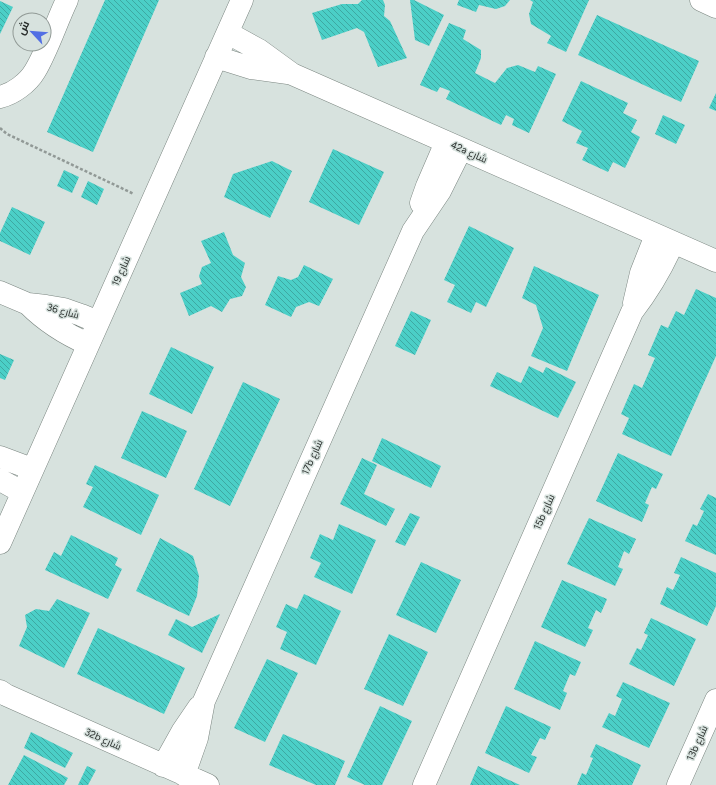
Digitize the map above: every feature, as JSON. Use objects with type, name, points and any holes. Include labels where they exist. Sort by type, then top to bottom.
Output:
[{"type":"street","points":[[0,97],[5,96],[21,86],[34,73],[67,0]]},
{"type":"street","name":"شارع 19","points":[[0,543],[242,0]]},
{"type":"street","points":[[701,0],[716,7]]},
{"type":"street","name":"42a شارع","points":[[228,32],[259,50],[292,74],[716,261]]},
{"type":"street","points":[[216,56],[251,68],[292,74]]},
{"type":"street","name":"17b شارع","points":[[184,775],[197,738],[204,701],[413,231],[427,186],[453,146]]},
{"type":"street","name":"15b شارع","points":[[424,785],[632,312],[641,273],[664,239]]},
{"type":"street","name":"شارع 36","points":[[0,292],[28,304],[64,309],[98,322]]},
{"type":"street","name":"شارع 36","points":[[28,304],[41,317],[55,327],[71,337],[88,344]]},
{"type":"street","points":[[0,457],[32,469]]},
{"type":"street","points":[[0,480],[22,492]]},
{"type":"street","name":"32b شارع","points":[[2,694],[208,785]]},
{"type":"street","name":"13b شارع","points":[[678,785],[716,700]]},
{"type":"street","points":[[163,766],[182,732],[204,701]]},
{"type":"path","points":[[0,128],[7,134],[151,202]]},
{"type":"building","points":[[105,0],[159,0],[93,152],[47,132]]},
{"type":"building","points":[[362,0],[383,0],[385,5],[384,16],[390,21],[407,58],[378,67],[364,32],[357,28],[322,40],[312,13],[342,4],[358,4]]},
{"type":"building","points":[[410,0],[414,0],[444,15],[429,46],[415,40]]},
{"type":"building","points":[[459,0],[510,0],[505,6],[496,9],[479,5],[476,12],[457,5]]},
{"type":"building","points":[[530,0],[589,0],[566,52],[547,43],[551,36],[531,24],[529,14],[533,2]]},
{"type":"building","points":[[0,1],[13,7],[0,34]]},
{"type":"building","points":[[597,15],[699,61],[681,102],[578,55]]},
{"type":"building","points":[[449,23],[466,30],[463,39],[481,50],[481,58],[475,73],[495,83],[507,68],[518,65],[535,72],[538,66],[556,74],[529,133],[512,125],[514,119],[506,115],[501,125],[446,99],[450,91],[440,87],[437,92],[420,85]]},
{"type":"building","points":[[581,81],[628,103],[623,113],[637,120],[631,132],[640,137],[625,168],[613,162],[608,172],[582,160],[588,148],[576,143],[582,131],[562,121]]},
{"type":"building","points":[[716,93],[716,111],[709,108]]},
{"type":"building","points":[[663,115],[685,125],[676,144],[655,134]]},
{"type":"building","points":[[333,149],[384,172],[359,225],[309,202]]},
{"type":"building","points":[[272,161],[292,171],[270,218],[224,197],[233,174]]},
{"type":"building","points":[[64,170],[79,177],[72,193],[57,186]]},
{"type":"building","points":[[88,181],[104,189],[97,205],[81,197]]},
{"type":"building","points":[[12,207],[45,222],[30,255],[0,241],[0,233]]},
{"type":"building","points":[[469,226],[514,248],[486,307],[476,302],[471,313],[447,302],[455,285],[444,280]]},
{"type":"building","points":[[224,232],[233,255],[245,263],[241,277],[246,287],[242,296],[230,299],[222,312],[211,306],[189,316],[180,293],[202,284],[199,276],[202,267],[211,263],[201,241]]},
{"type":"building","points":[[304,265],[333,279],[319,306],[309,302],[296,307],[291,317],[265,305],[278,276],[291,280],[298,277]]},
{"type":"building","points":[[534,266],[599,295],[567,371],[531,356],[543,328],[536,305],[522,298]]},
{"type":"building","points":[[696,289],[716,298],[716,356],[671,456],[622,434],[629,418],[621,414],[634,384],[642,388],[655,358],[648,355],[661,325],[668,328],[676,311],[684,315]]},
{"type":"building","points":[[411,311],[431,320],[415,355],[395,346]]},
{"type":"building","points":[[171,347],[214,367],[192,414],[149,394]]},
{"type":"building","points":[[0,354],[14,360],[5,380],[0,378]]},
{"type":"building","points":[[529,366],[543,373],[546,367],[576,382],[558,418],[490,386],[497,372],[521,383]]},
{"type":"building","points":[[243,382],[280,399],[230,506],[194,489]]},
{"type":"building","points":[[142,411],[187,431],[166,478],[121,458]]},
{"type":"building","points":[[382,438],[441,466],[431,488],[372,461]]},
{"type":"building","points":[[618,453],[663,474],[656,489],[652,487],[645,503],[649,505],[642,522],[596,501]]},
{"type":"building","points":[[362,458],[377,465],[364,494],[395,509],[386,526],[340,504]]},
{"type":"building","points":[[95,465],[159,495],[141,535],[83,507],[93,487],[86,484]]},
{"type":"building","points":[[708,494],[716,498],[716,555],[685,541],[693,524],[697,526],[704,511],[700,509]]},
{"type":"building","points":[[410,513],[420,517],[405,546],[395,542]]},
{"type":"building","points":[[589,518],[636,539],[629,554],[624,551],[618,567],[623,569],[615,586],[567,564]]},
{"type":"building","points":[[339,524],[376,540],[352,594],[314,577],[321,563],[310,558],[320,534],[333,540]]},
{"type":"building","points":[[71,535],[118,558],[115,565],[122,569],[108,599],[45,570],[54,552],[61,556]]},
{"type":"building","points":[[160,538],[193,556],[199,576],[197,596],[189,616],[136,591]]},
{"type":"building","points":[[681,557],[716,573],[716,606],[707,626],[660,604],[667,587],[673,590],[680,575],[674,573]]},
{"type":"building","points":[[421,562],[461,580],[436,633],[396,615]]},
{"type":"building","points":[[562,580],[607,599],[601,613],[596,610],[588,628],[593,630],[585,647],[541,627]]},
{"type":"building","points":[[304,594],[341,611],[316,665],[280,649],[287,632],[276,627],[286,604],[297,609]]},
{"type":"building","points":[[57,599],[90,613],[64,668],[19,646],[27,627],[25,615],[36,609],[49,611]]},
{"type":"building","points":[[220,614],[202,653],[168,635],[176,619],[192,627]]},
{"type":"building","points":[[651,618],[696,639],[674,686],[629,664],[637,648],[641,650],[648,635],[644,633]]},
{"type":"building","points":[[98,628],[185,668],[164,714],[77,674]]},
{"type":"building","points":[[389,634],[428,652],[403,706],[364,689]]},
{"type":"building","points":[[535,641],[581,662],[575,676],[570,674],[563,691],[567,693],[560,710],[514,689]]},
{"type":"building","points":[[267,659],[298,673],[265,742],[234,728]]},
{"type":"building","points":[[623,682],[670,703],[649,748],[602,727],[609,713],[615,716],[622,699],[616,696]]},
{"type":"building","points":[[380,706],[412,721],[382,785],[365,785],[347,777]]},
{"type":"building","points":[[506,706],[551,727],[545,740],[540,738],[531,755],[537,757],[529,773],[485,753]]},
{"type":"building","points":[[31,732],[73,753],[65,768],[24,748]]},
{"type":"building","points":[[283,734],[345,761],[335,785],[316,785],[269,765]]},
{"type":"building","points":[[596,744],[641,765],[632,785],[577,785],[582,773],[586,775],[593,758],[590,757]]},
{"type":"building","points":[[24,755],[68,778],[64,785],[8,785]]},
{"type":"building","points":[[87,766],[96,770],[88,785],[78,785]]},
{"type":"building","points":[[478,766],[520,785],[470,785]]}]
